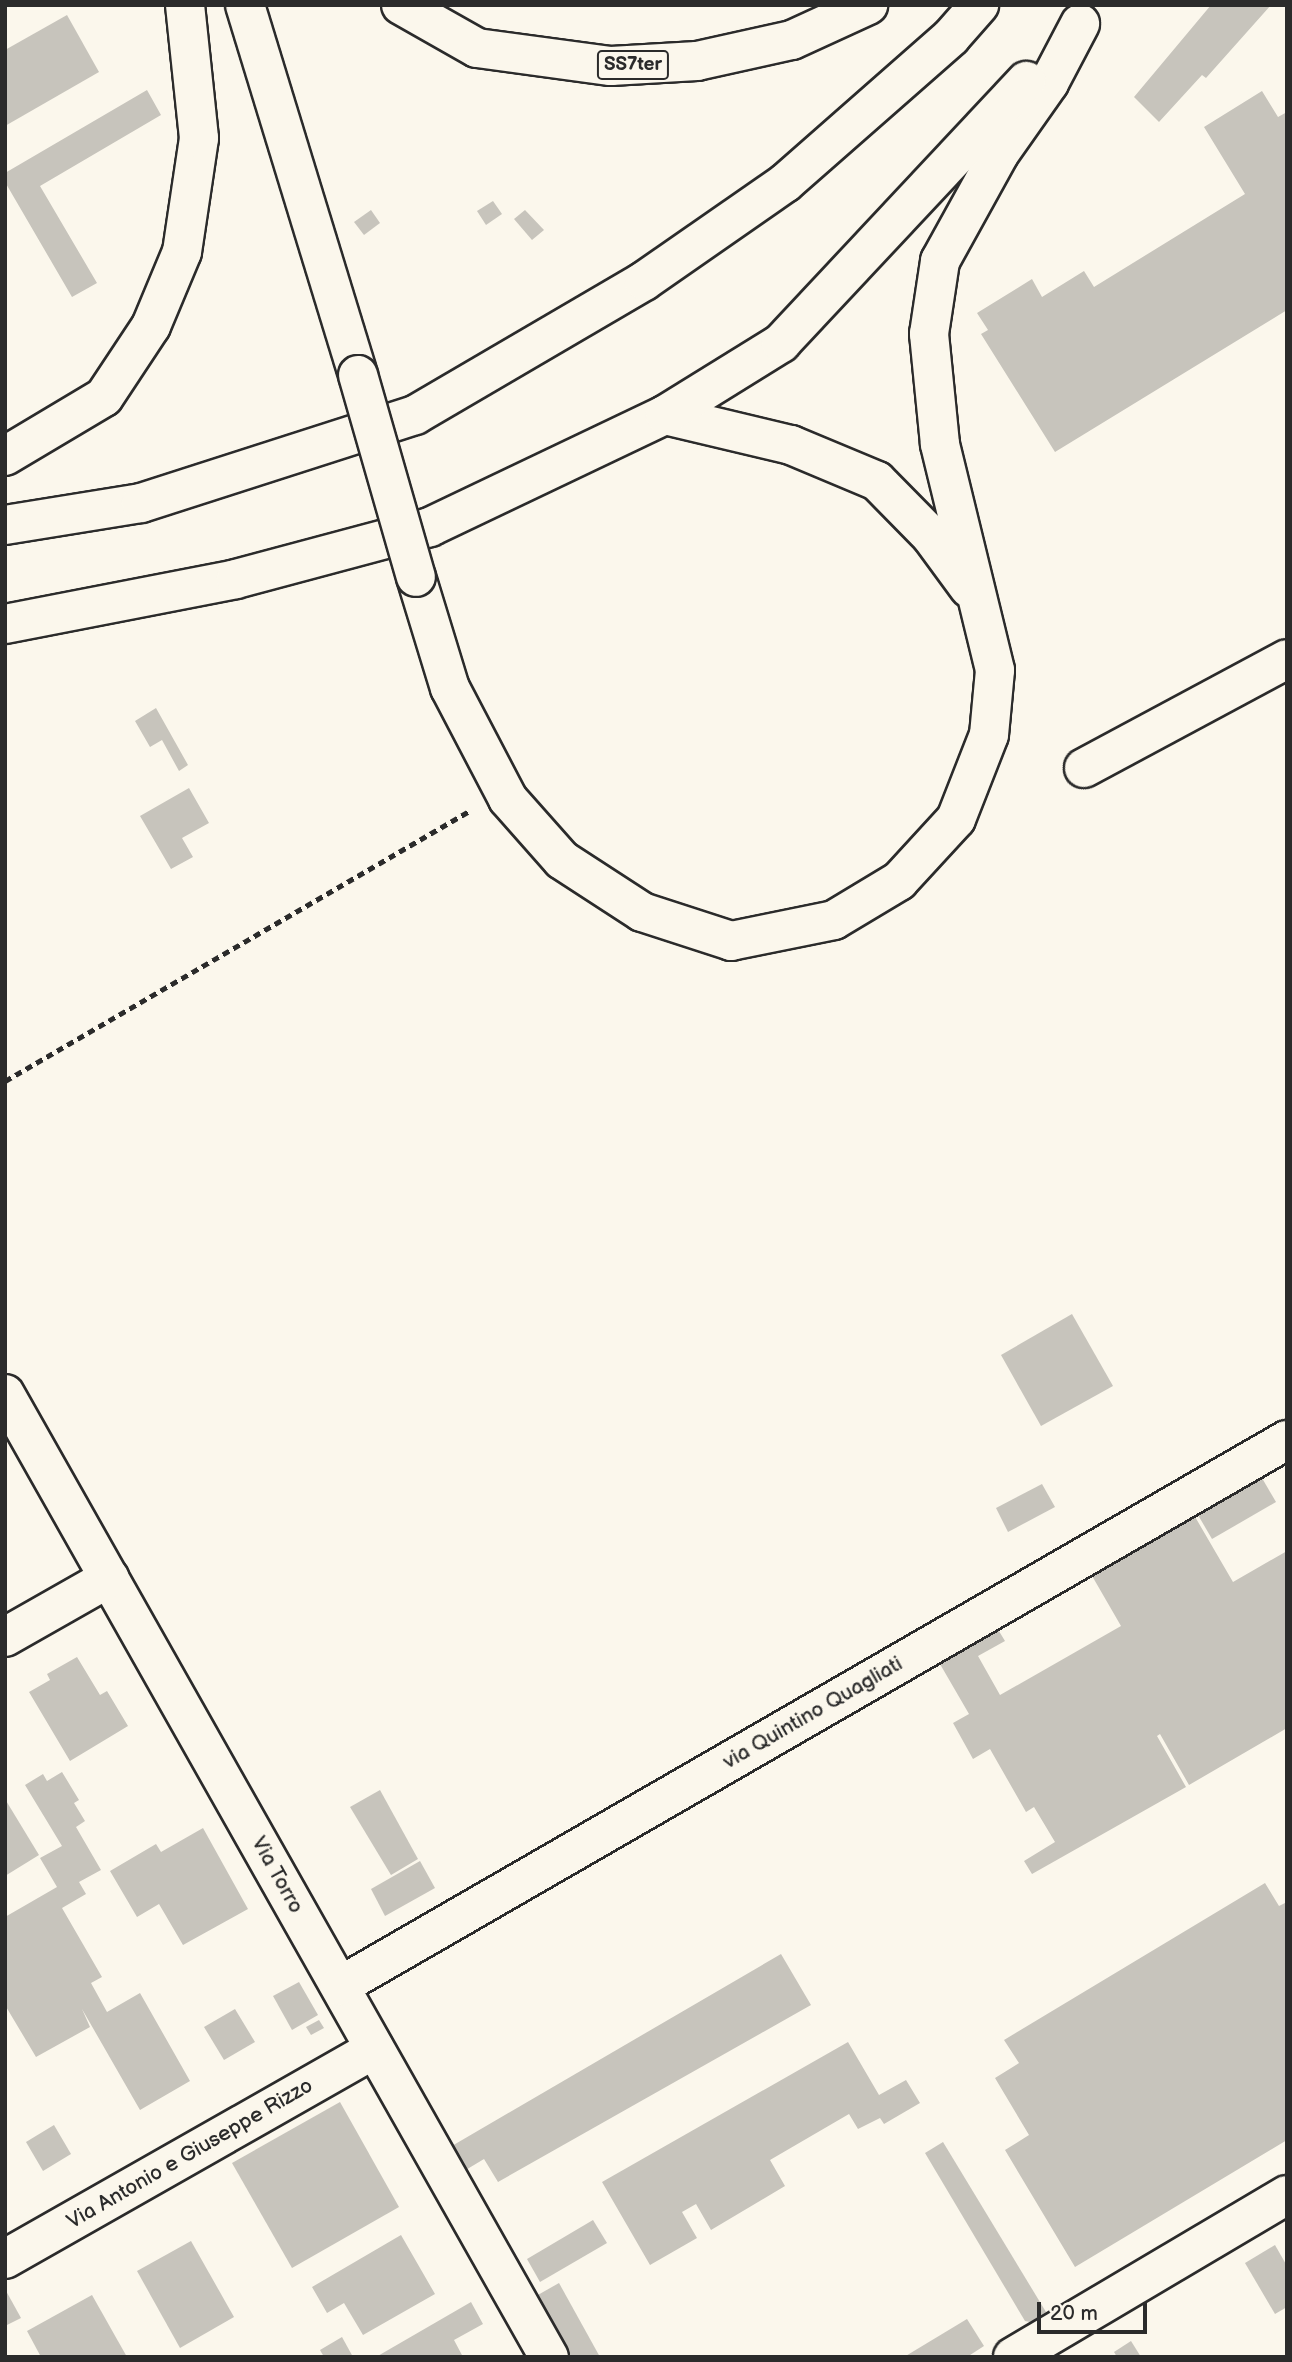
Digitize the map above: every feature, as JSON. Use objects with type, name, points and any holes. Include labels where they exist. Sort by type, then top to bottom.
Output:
[{"type":"main road","points":[[5,456],[104,397],[151,326],[182,252],[199,138],[185,5]]},
{"type":"main road","points":[[244,5],[358,375],[450,688],[508,799],[562,860],[642,912],[731,941],[834,920],[899,881],[956,819],[989,735],[995,670],[940,444],[929,334],[940,261],[999,154],[1049,83],[1088,15]]},
{"type":"main road","name":"SS7ter","points":[[401,5],[477,48],[611,66],[696,61],[792,40],[868,5]]},
{"type":"main road","points":[[5,525],[141,503],[415,415],[644,281],[785,183],[951,37],[979,5]]},
{"type":"main road","points":[[5,624],[236,579],[430,527],[665,415],[781,343],[1088,15]]},
{"type":"main road","points":[[665,415],[790,445],[877,481],[931,536],[981,604]]},
{"type":"main road","points":[[1084,768],[1287,659]]},
{"type":"main road","name":"Via Torro","points":[[5,1394],[549,2357]]},
{"type":"main road","name":"via Quintino Quagliati","points":[[340,1986],[1287,1440]]},
{"type":"main road","points":[[5,1637],[109,1578]]},
{"type":"main road","name":"Via Antonio e Giuseppe Rizzo","points":[[5,2259],[375,2049]]},
{"type":"main road","points":[[1013,2357],[1287,2195]]},
{"type":"path","points":[[5,1081],[474,807]]},
{"type":"building","points":[[1211,5],[1271,5],[1206,78],[1202,75],[1159,122],[1134,97]]},
{"type":"building","points":[[67,15],[99,72],[5,126],[5,50]]},
{"type":"building","points":[[147,90],[161,115],[40,186],[97,283],[72,297],[5,182],[5,173]]},
{"type":"building","points":[[1262,91],[1278,117],[1287,112],[1287,310],[1055,452],[981,334],[988,330],[977,313],[1032,279],[1042,297],[1084,271],[1094,287],[1245,194],[1204,127]]},
{"type":"building","points":[[493,201],[502,214],[486,225],[477,211]]},
{"type":"building","points":[[371,210],[380,223],[364,235],[354,222]]},
{"type":"building","points":[[525,210],[544,230],[532,240],[514,219]]},
{"type":"building","points":[[156,708],[188,765],[179,771],[162,740],[150,747],[135,721]]},
{"type":"building","points":[[189,788],[209,823],[182,838],[193,857],[171,869],[140,816]]},
{"type":"building","points":[[1072,1314],[1113,1386],[1041,1426],[1001,1355]]},
{"type":"building","points":[[1255,1466],[1276,1502],[1212,1539],[1191,1503]]},
{"type":"building","points":[[1042,1484],[1055,1507],[1008,1532],[996,1508]]},
{"type":"building","points":[[1187,1503],[1233,1582],[1287,1551],[1287,1728],[1189,1785],[1160,1734],[1157,1736],[1186,1787],[1032,1874],[1024,1861],[1055,1842],[1034,1807],[1026,1812],[990,1749],[973,1759],[953,1723],[969,1714],[933,1652],[991,1618],[1005,1641],[978,1656],[1000,1695],[1121,1626],[1084,1562]]},
{"type":"building","points":[[77,1657],[100,1695],[107,1691],[128,1726],[70,1761],[29,1692],[50,1680],[47,1674]]},
{"type":"building","points":[[62,1772],[79,1800],[74,1803],[85,1821],[76,1827],[101,1870],[79,1882],[86,1894],[62,1908],[102,1977],[91,1983],[107,2012],[140,1993],[190,2081],[140,2110],[82,2009],[90,2027],[36,2057],[5,2005],[5,1917],[57,1887],[40,1858],[62,1846],[25,1785],[43,1774],[47,1781]]},
{"type":"building","points":[[380,1790],[418,1859],[391,1875],[350,1807]]},
{"type":"building","points":[[5,1799],[39,1855],[5,1876]]},
{"type":"building","points":[[203,1828],[248,1909],[183,1945],[159,1904],[137,1917],[110,1871],[156,1844],[161,1852]]},
{"type":"building","points":[[420,1861],[435,1888],[385,1916],[371,1889]]},
{"type":"building","points":[[1265,1883],[1279,1906],[1287,1902],[1287,2140],[1075,2267],[1005,2150],[1029,2135],[995,2078],[1019,2063],[1004,2040]]},
{"type":"building","points":[[781,1954],[811,2005],[498,2182],[484,2159],[459,2174],[445,2150]]},
{"type":"building","points":[[299,1982],[318,2015],[292,2030],[273,1996]]},
{"type":"building","points":[[235,2009],[255,2042],[224,2060],[204,2027]]},
{"type":"building","points":[[319,2020],[324,2028],[311,2035],[306,2027]]},
{"type":"building","points":[[848,2042],[879,2095],[906,2080],[920,2103],[884,2124],[880,2118],[858,2129],[849,2114],[770,2160],[785,2186],[711,2230],[696,2204],[682,2212],[697,2238],[650,2265],[602,2182]]},
{"type":"building","points":[[340,2102],[399,2207],[292,2268],[232,2163]]},
{"type":"building","points":[[54,2125],[71,2154],[43,2171],[26,2142]]},
{"type":"building","points":[[943,2142],[1046,2312],[1030,2322],[1025,2321],[925,2153]]},
{"type":"building","points":[[593,2220],[607,2243],[540,2282],[527,2259]]},
{"type":"building","points":[[401,2235],[435,2294],[363,2335],[344,2303],[327,2313],[312,2287]]},
{"type":"building","points":[[191,2241],[234,2317],[180,2348],[137,2271]]},
{"type":"building","points":[[1275,2245],[1287,2266],[1287,2307],[1275,2314],[1245,2263]]},
{"type":"building","points":[[559,2283],[600,2357],[560,2357],[529,2300]]},
{"type":"building","points":[[5,2289],[21,2318],[5,2326]]},
{"type":"building","points":[[92,2295],[127,2357],[41,2357],[27,2331]]},
{"type":"building","points":[[471,2302],[483,2324],[454,2340],[463,2357],[376,2357]]},
{"type":"building","points":[[967,2319],[984,2346],[967,2357],[904,2357]]},
{"type":"building","points":[[342,2337],[353,2357],[324,2357],[320,2350]]},
{"type":"building","points":[[1131,2341],[1141,2357],[1117,2357],[1114,2352]]}]
